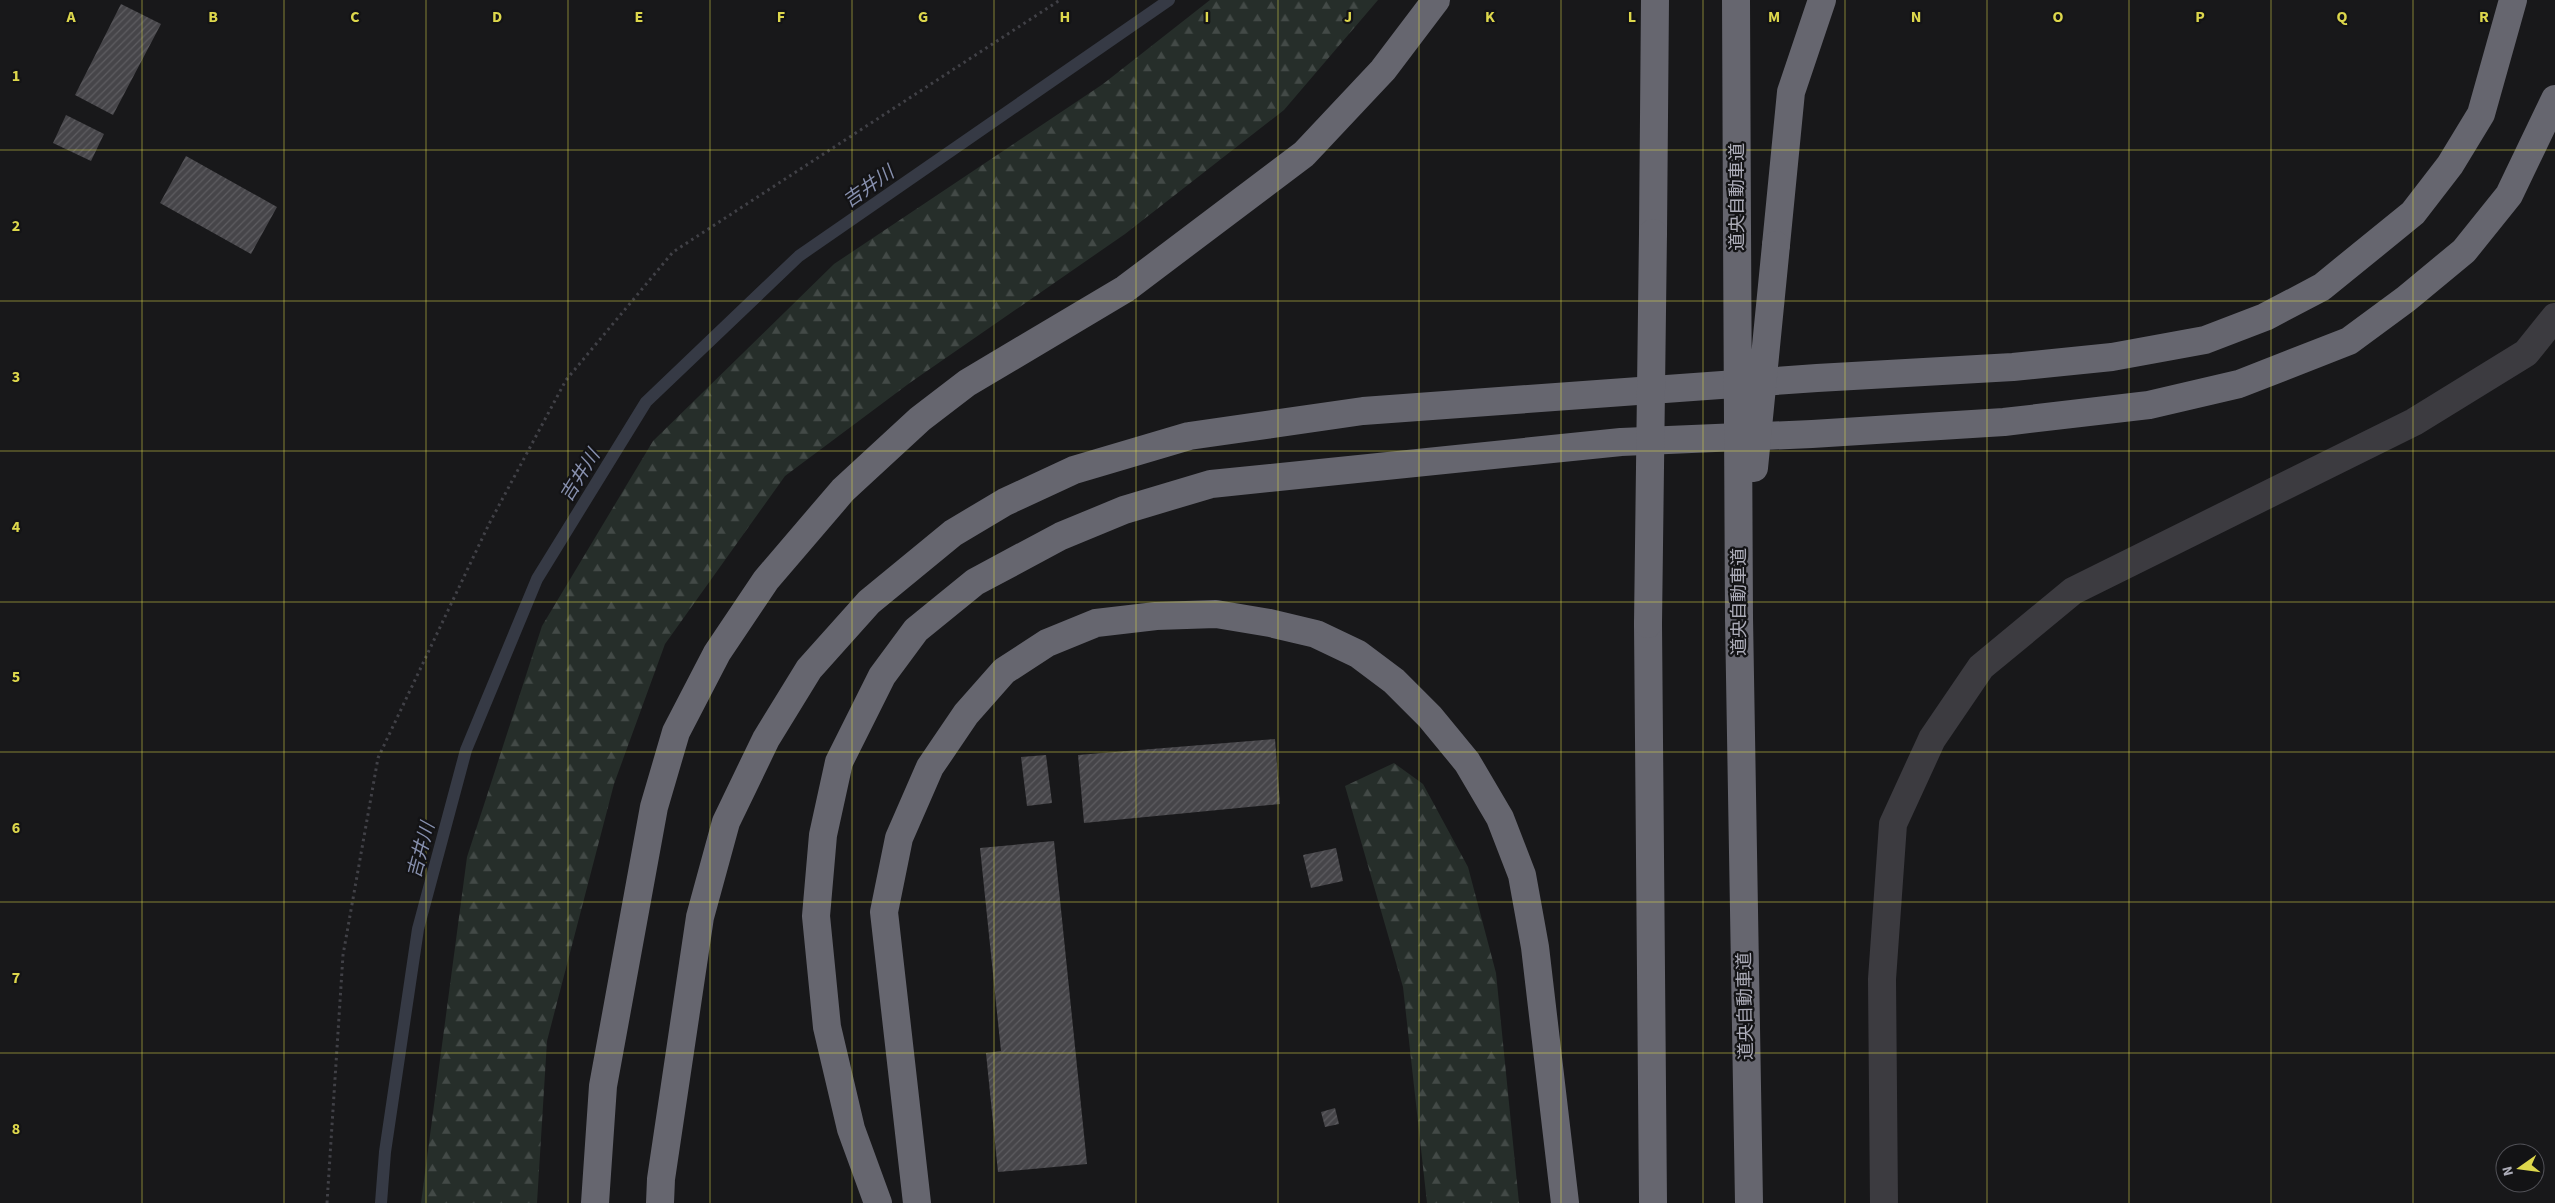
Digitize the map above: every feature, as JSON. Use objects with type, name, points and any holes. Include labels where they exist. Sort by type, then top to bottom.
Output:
[{"type":"highway","points":[[595,1203],[603,1086],[654,807],[676,732],[717,652],[766,580],[843,490],[920,419],[967,383],[1125,289],[1304,154],[1383,70],[1436,0]]},
{"type":"highway","points":[[1653,1203],[1648,624],[1655,0]]},
{"type":"highway","name":"道央自動車道","points":[[1736,0],[1739,618],[1748,1203]]},
{"type":"highway","points":[[1739,618],[1791,92],[1822,0]]},
{"type":"highway","points":[[660,1203],[661,1179],[700,917],[726,822],[766,739],[809,670],[869,602],[953,533],[1005,502],[1074,470],[1189,436],[1363,411],[1817,378],[2013,367],[2112,357],[2205,340],[2265,317],[2322,287],[2413,213],[2450,165],[2481,114],[2514,0]]},
{"type":"highway","points":[[878,1203],[851,1129],[827,1027],[816,916],[823,835],[839,762],[882,676],[916,630],[975,582],[1061,536],[1124,510],[1211,484],[1621,442],[1812,434],[2004,422],[2149,405],[2239,384],[2350,341],[2406,299],[2464,251],[2509,196],[2555,99]]},
{"type":"highway","points":[[917,1203],[884,912],[899,838],[930,767],[966,714],[1004,671],[1047,643],[1096,623],[1156,616],[1216,614],[1270,623],[1316,634],[1358,654],[1394,681],[1430,717],[1467,762],[1495,810],[1522,875],[1535,947],[1565,1203]]},
{"type":"street","points":[[1884,1203],[1882,979],[1893,824],[1932,739],[1981,667],[2073,591],[2414,422],[2526,353],[2555,317]]},
{"type":"path","points":[[326,1203],[343,955],[378,758],[489,524],[566,380],[673,252],[1060,0]]},
{"type":"green space","points":[[1210,0],[1378,0],[1284,110],[1125,234],[911,382],[785,476],[665,644],[614,784],[547,1041],[537,1203],[421,1203],[467,857],[542,626],[653,441],[834,264],[1103,84]]},
{"type":"green space","points":[[1394,763],[1423,784],[1468,867],[1496,973],[1519,1203],[1427,1203],[1403,987],[1345,786]]},
{"type":"building","points":[[121,4],[161,24],[113,115],[75,95]]},
{"type":"building","points":[[66,115],[104,134],[91,161],[53,143]]},
{"type":"building","points":[[186,156],[277,207],[251,254],[160,203]]},
{"type":"building","points":[[1275,739],[1280,804],[1084,823],[1078,755]]},
{"type":"building","points":[[1046,755],[1052,803],[1027,806],[1021,757]]},
{"type":"building","points":[[1054,841],[1087,1164],[998,1172],[986,1053],[1001,1051],[980,848]]},
{"type":"building","points":[[1336,848],[1343,881],[1311,888],[1303,855]]},
{"type":"building","points":[[1335,1108],[1339,1124],[1325,1127],[1321,1112]]},
{"type":"waterway","name":"吉井川","points":[[381,1203],[385,1152],[418,929],[466,750],[537,579],[646,402],[799,256],[1169,0]]}]
